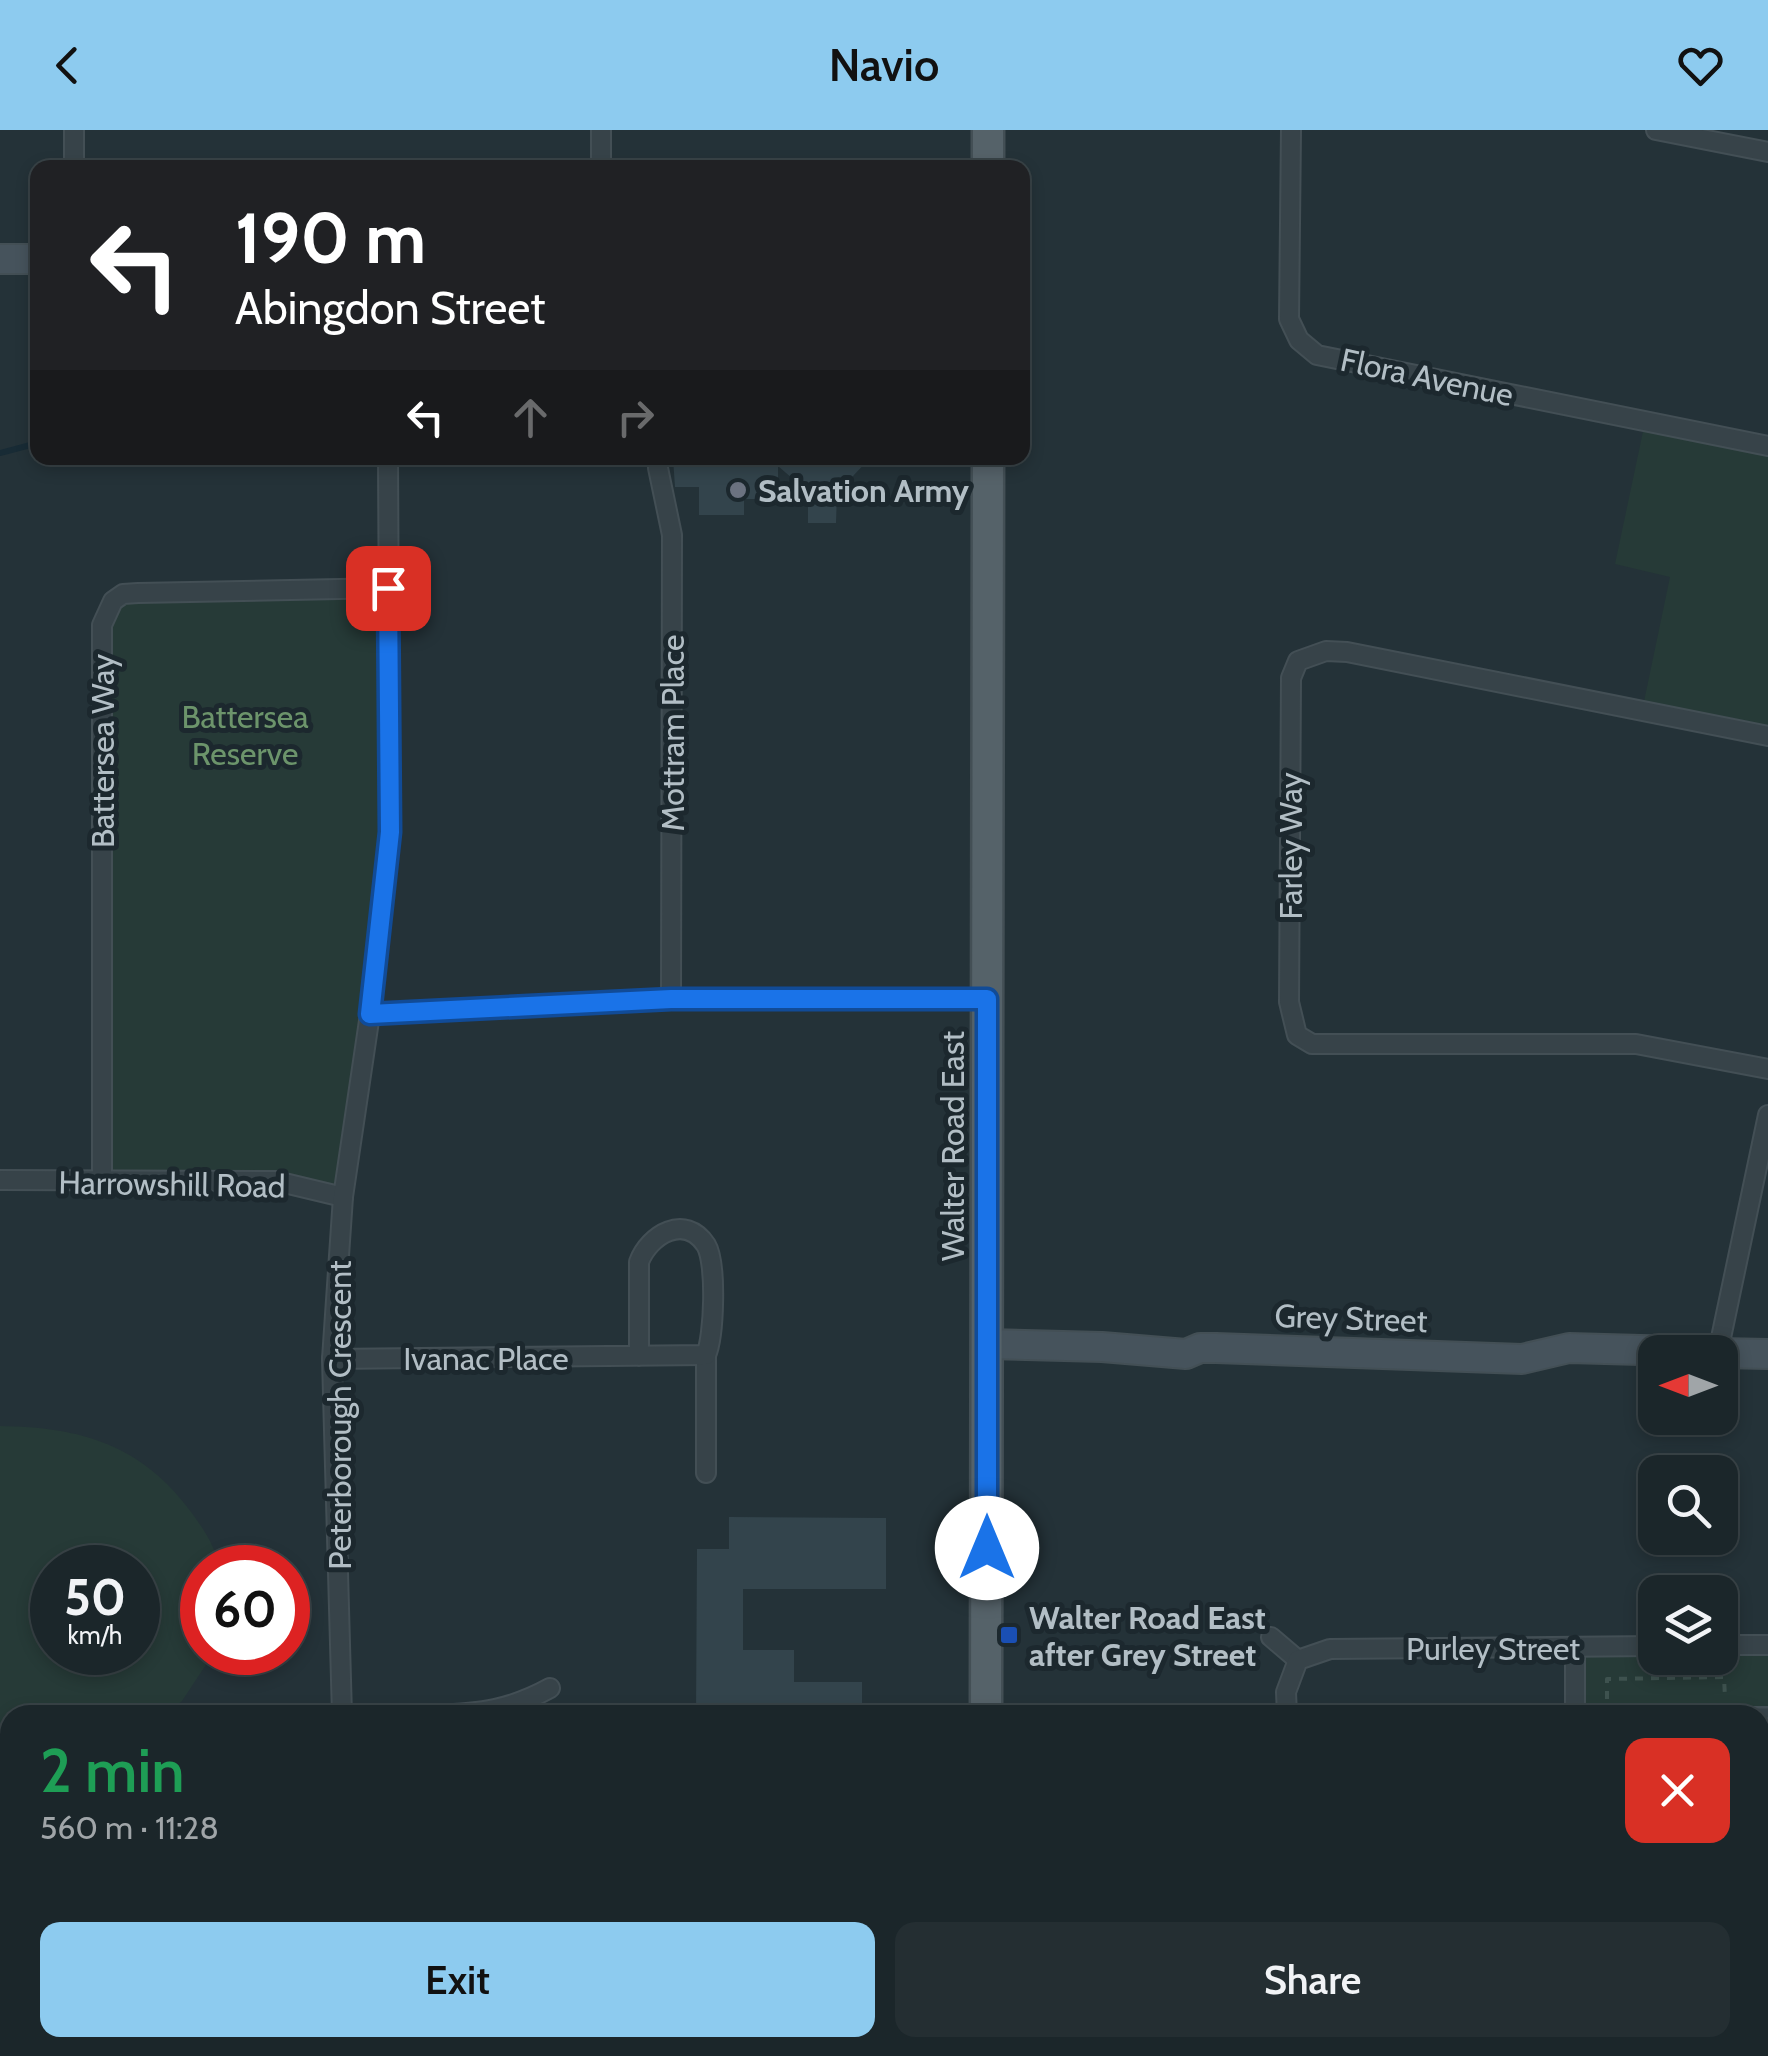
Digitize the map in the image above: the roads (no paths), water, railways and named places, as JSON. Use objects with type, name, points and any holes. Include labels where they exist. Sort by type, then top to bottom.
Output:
[{"type":"main road","points":[[988,130],[988,160]]},
{"type":"main road","name":"Walter Road East","points":[[986,1705],[988,465]]},
{"type":"street","points":[[74,130],[74,160]]},
{"type":"street","points":[[601,130],[601,160]]},
{"type":"street","name":"Flora Avenue","points":[[1291,130],[1289,319],[1306,348],[1317,355],[1768,446]]},
{"type":"street","points":[[1656,130],[1768,152]]},
{"type":"street","points":[[0,259],[30,259]]},
{"type":"street","name":"Peterborough Crescent","points":[[342,1705],[332,1358],[342,1197],[370,1014],[390,832],[388,465]]},
{"type":"street","name":"Mottram Place","points":[[658,468],[672,535],[671,999]]},
{"type":"street","name":"Battersea Way","points":[[102,1181],[102,625],[107,611],[123,594],[138,592],[388,588]]},
{"type":"street","name":"Farley Way","points":[[1768,736],[1348,652],[1326,651],[1298,660],[1291,678],[1289,1002],[1297,1035],[1312,1044],[1636,1044],[1768,1070]]},
{"type":"street","points":[[370,1014],[671,999],[987,999]]},
{"type":"street","points":[[1721,1335],[1768,1115]]},
{"type":"street","name":"Harrowshill Road","points":[[0,1180],[276,1181],[342,1197]]},
{"type":"street","points":[[639,1356],[639,1262],[650,1242],[672,1229],[698,1237],[711,1260],[706,1473]]},
{"type":"street","name":"Grey Street","points":[[987,1344],[1186,1354],[1200,1348],[1216,1348],[1522,1359],[1569,1348],[1638,1350]]},
{"type":"street","name":"Grey Street","points":[[1738,1353],[1768,1354]]},
{"type":"street","name":"Ivanac Place","points":[[332,1358],[706,1355]]},
{"type":"street","points":[[1270,1637],[1298,1660],[1286,1692],[1286,1705]]},
{"type":"street","points":[[1738,1645],[1768,1644]]},
{"type":"street","name":"Purley Street","points":[[1298,1660],[1330,1648],[1638,1646]]},
{"type":"street","points":[[1575,1648],[1575,1705]]},
{"type":"street","points":[[520,1705],[550,1688]]},
{"type":"waterway","points":[[0,453],[30,445]]},
{"type":"place","name":"Salvation Army","points":[[738,490]]},
{"type":"place","name":"Walter Road East after Grey Street","points":[[1009,1635]]},
{"type":"park label","name":"Battersea Reserve","points":[[245,734]]}]
